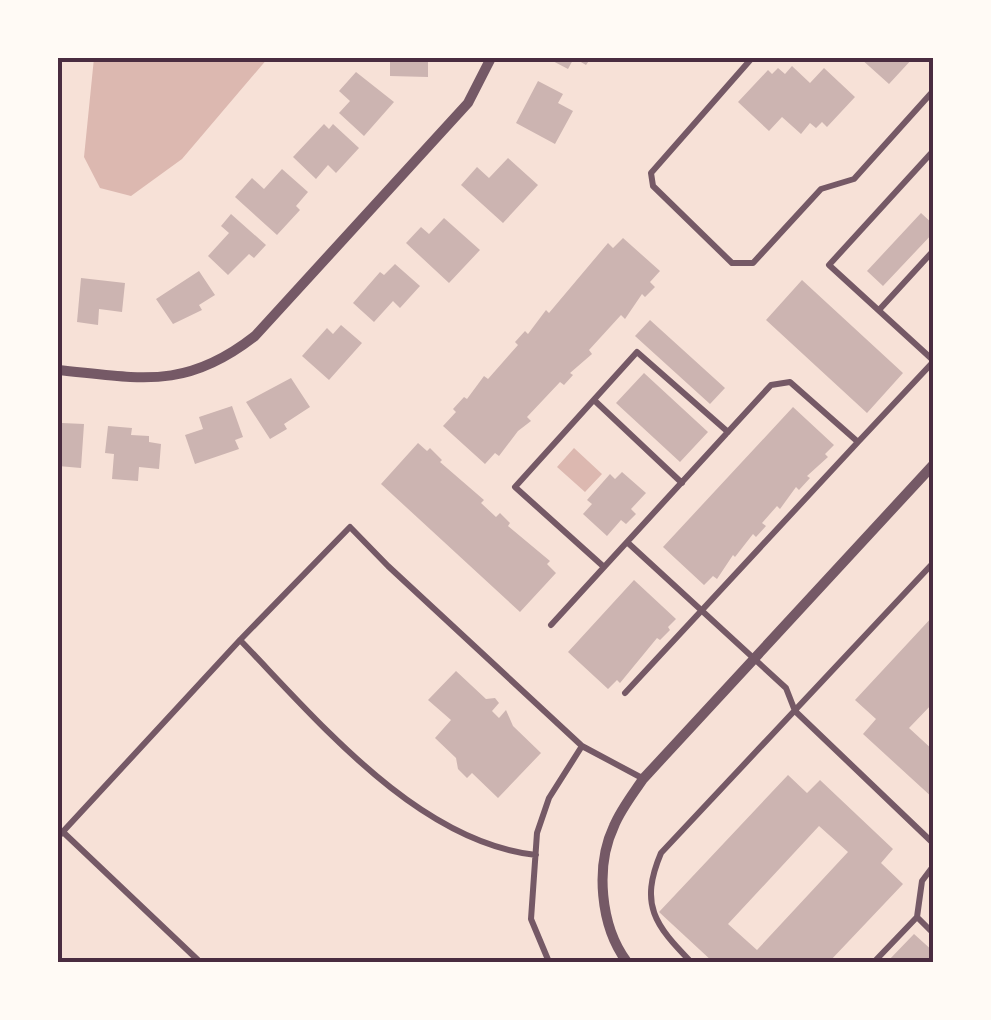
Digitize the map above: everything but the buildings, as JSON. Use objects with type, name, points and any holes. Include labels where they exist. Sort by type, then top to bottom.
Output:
[{"type":"street","points":[[58,370],[154,379],[208,367],[232,354],[255,336],[468,103],[491,58]]},
{"type":"street","points":[[627,962],[609,926],[604,901],[605,854],[614,825],[643,778],[934,464]]},
{"type":"lane","points":[[752,58],[651,173],[653,186],[732,263],[753,263],[821,188],[854,179],[934,90]]},
{"type":"lane","points":[[625,693],[934,361],[829,264],[934,150]]},
{"type":"lane","points":[[879,310],[934,250]]},
{"type":"lane","points":[[604,568],[515,487],[637,352],[728,432]]},
{"type":"lane","points":[[552,625],[771,385],[790,382],[858,442]]},
{"type":"lane","points":[[594,400],[682,483]]},
{"type":"lane","points":[[200,962],[60,834],[350,527],[582,746],[643,778]]},
{"type":"lane","points":[[627,542],[786,688],[795,711],[934,844]]},
{"type":"lane","points":[[692,962],[663,933],[652,910],[649,881],[661,854],[934,562]]},
{"type":"lane","points":[[240,640],[402,799],[450,829],[504,851],[536,854]]},
{"type":"lane","points":[[549,962],[531,920],[536,833],[549,798],[582,746]]},
{"type":"lane","points":[[874,962],[917,917],[922,881],[934,865]]},
{"type":"lane","points":[[917,917],[934,934]]},
{"type":"shaded area","points":[[94,58],[268,58],[182,159],[131,196],[100,188],[84,157]]},
{"type":"shaded area","points":[[574,448],[602,474],[585,492],[557,467]]}]
